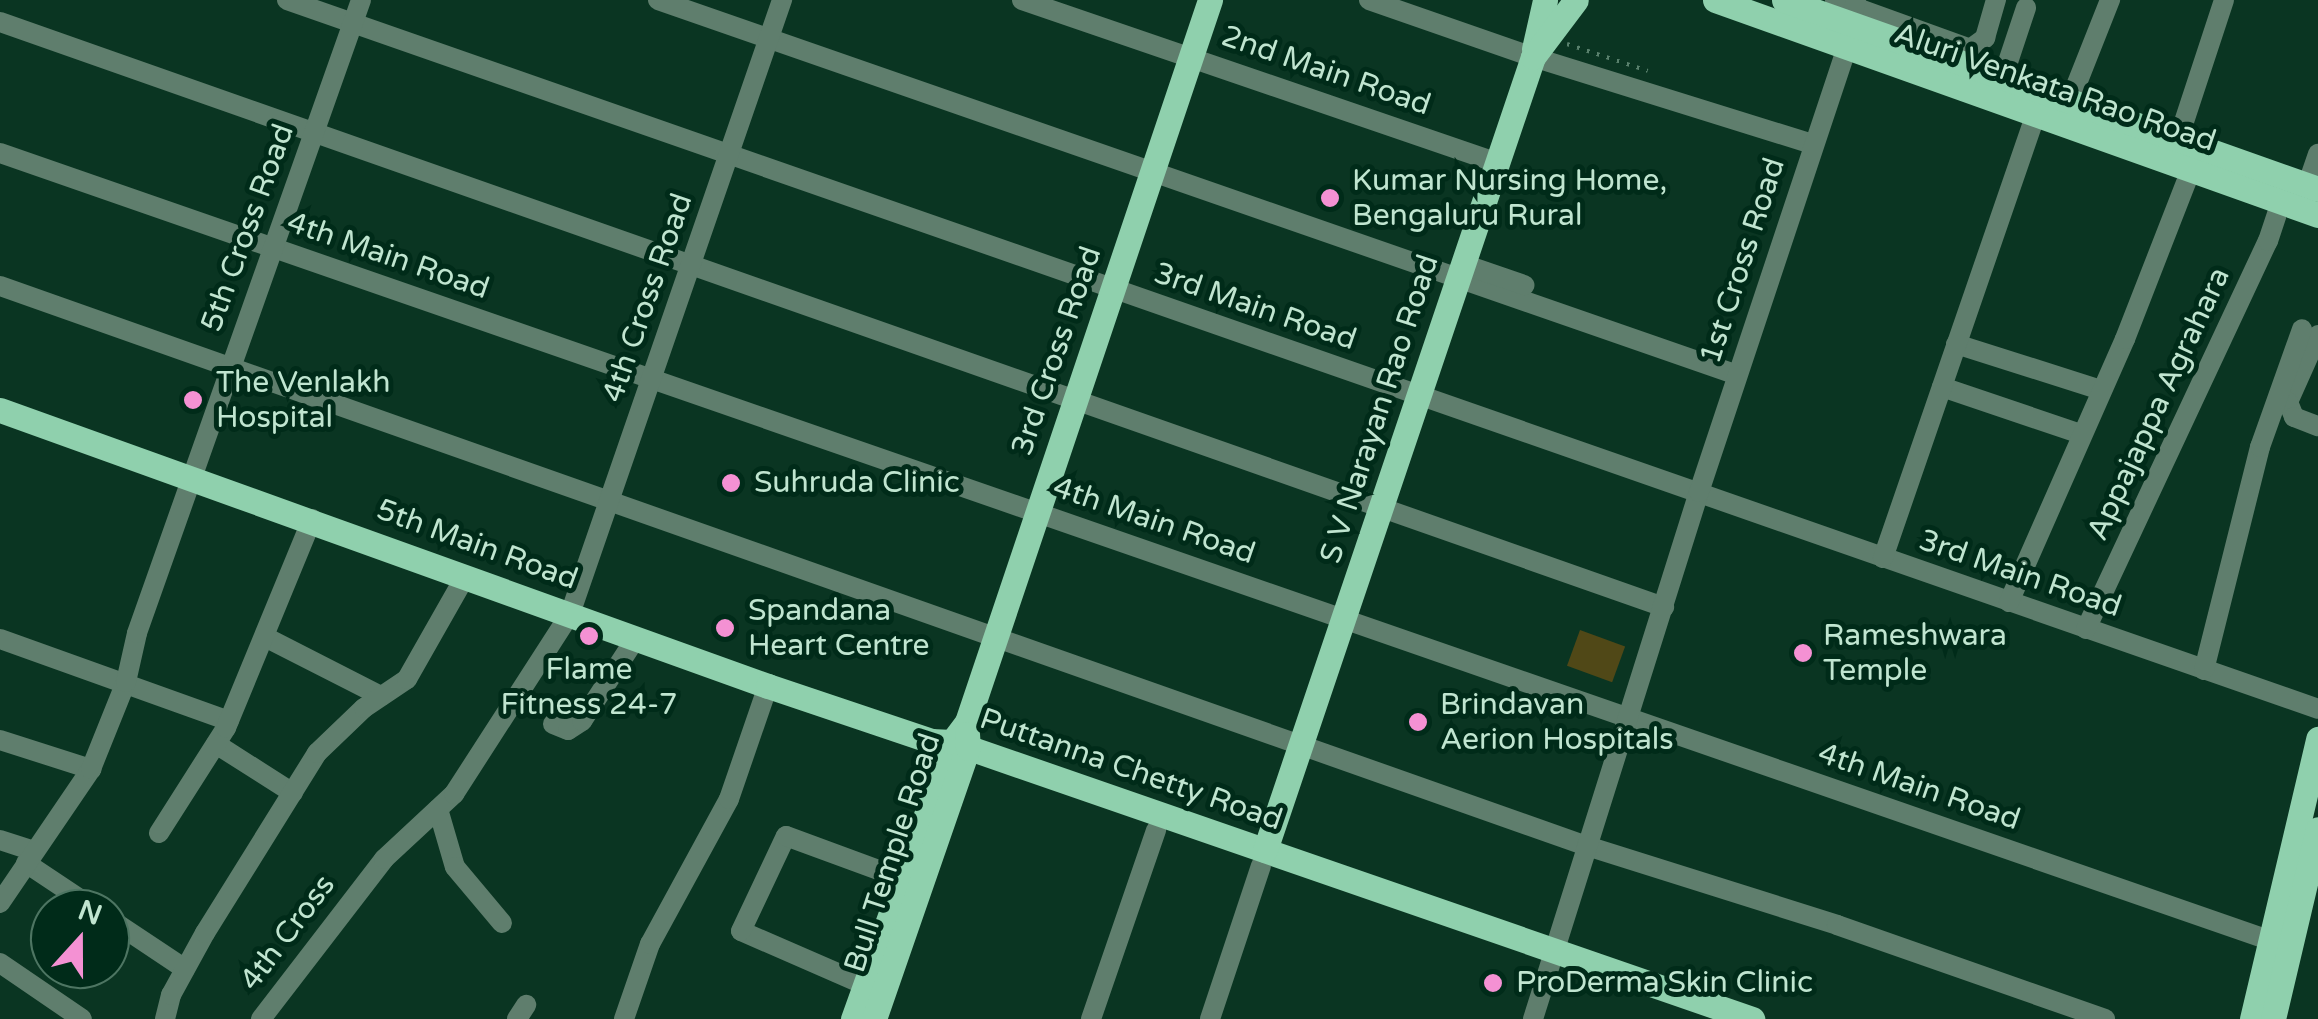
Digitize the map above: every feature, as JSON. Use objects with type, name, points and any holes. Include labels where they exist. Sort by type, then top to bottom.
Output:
[{"type":"main road","name":"3rd Cross Road","points":[[954,745],[994,638],[1210,0]]},
{"type":"main road","points":[[1540,47],[1545,0]]},
{"type":"main road","name":"S V Narayan Rao Road","points":[[1263,858],[1383,510],[1495,162],[1540,47],[1576,0]]},
{"type":"main road","name":"Aluri Venkata Rao Road","points":[[1715,0],[1848,16],[2191,170],[2318,215]]},
{"type":"main road","name":"Aluri Venkata Rao Road","points":[[1784,0],[1848,16],[2003,77],[2039,104],[2070,100],[2312,188]]},
{"type":"main road","name":"5th Main Road","points":[[0,410],[768,686],[954,745]]},
{"type":"main road","points":[[2273,1019],[2278,943],[2318,739]]},
{"type":"main road","name":"Puttanna Chetty Road","points":[[954,745],[1156,830],[1263,858]]},
{"type":"main road","name":"Puttanna Chetty Road","points":[[954,745],[1263,858],[1553,957],[1752,1019]]},
{"type":"main road","name":"Bull Temple Road","points":[[853,1019],[954,745]]},
{"type":"main road","name":"Bull Temple Road","points":[[874,1019],[954,745]]},
{"type":"main road","points":[[2252,1019],[2318,829]]},
{"type":"main road","name":"Puttanna Chetty Road","points":[[1553,957],[1709,1019]]},
{"type":"street","points":[[0,8],[3,0]]},
{"type":"street","name":"3rd Main Road","points":[[286,0],[2318,710]]},
{"type":"street","name":"5th Cross Road","points":[[0,903],[90,769],[126,682],[137,632],[361,0]]},
{"type":"street","points":[[658,0],[1152,172],[1460,272],[1737,375]]},
{"type":"street","name":"4th Cross Road","points":[[438,808],[464,778],[570,614],[782,0]]},
{"type":"street","name":"2nd Main Road","points":[[1022,0],[1192,55],[1495,162]]},
{"type":"street","points":[[1369,0],[1540,47],[1812,144]]},
{"type":"street","points":[[1848,16],[1970,49],[1985,38],[1996,0]]},
{"type":"street","points":[[2070,100],[2110,0]]},
{"type":"street","points":[[2178,140],[2224,0]]},
{"type":"street","points":[[2003,77],[2026,8]]},
{"type":"street","name":"1st Cross Road","points":[[1533,1019],[1812,144],[1848,16]]},
{"type":"street","points":[[0,22],[690,268],[1664,607]]},
{"type":"street","points":[[1883,558],[2039,104]]},
{"type":"street","name":"4th Main Road","points":[[0,153],[2278,943]]},
{"type":"street","points":[[2312,188],[2318,154]]},
{"type":"street","points":[[2009,602],[2191,170]]},
{"type":"street","name":"Appajappa Agrahara","points":[[2086,629],[2268,241],[2281,202]]},
{"type":"street","points":[[1460,272],[1524,285]]},
{"type":"street","points":[[0,286],[1588,846],[1838,924],[2105,1019]]},
{"type":"street","points":[[2310,332],[2288,402],[2294,417],[2318,426]]},
{"type":"street","points":[[2204,670],[2260,447],[2310,332]]},
{"type":"street","points":[[1956,344],[2101,390]]},
{"type":"street","points":[[1942,387],[2081,434]]},
{"type":"street","points":[[159,833],[229,721],[267,638],[312,519]]},
{"type":"street","points":[[165,1019],[170,995],[317,753],[407,679],[465,577]]},
{"type":"street","points":[[267,638],[382,696]]},
{"type":"street","points":[[553,724],[568,730],[582,721],[636,638]]},
{"type":"street","points":[[0,639],[229,721]]},
{"type":"street","points":[[624,1019],[650,944],[729,800],[768,686]]},
{"type":"street","points":[[0,740],[90,769]]},
{"type":"street","points":[[216,744],[292,792]]},
{"type":"street","points":[[438,808],[455,867],[502,923]]},
{"type":"street","name":"4th Cross","points":[[266,1017],[363,884],[438,808]]},
{"type":"street","points":[[1091,1019],[1156,830]]},
{"type":"street","points":[[865,985],[741,931],[786,836],[903,879]]},
{"type":"street","points":[[0,840],[30,857],[70,889]]},
{"type":"street","points":[[1210,1019],[1263,858]]},
{"type":"street","points":[[130,932],[185,969]]},
{"type":"street","points":[[0,963],[60,1013],[82,1019]]},
{"type":"path","points":[[1540,47],[1648,71]]},
{"type":"shaded area","points":[[1580,630],[1625,646],[1612,682],[1567,666]]},
{"type":"place","name":"Kumar Nursing Home, Bengaluru Rural","points":[[1330,198]]},
{"type":"place","name":"The Venlakh Hospital","points":[[193,400]]},
{"type":"place","name":"Suhruda Clinic","points":[[731,483]]},
{"type":"place","name":"Spandana Heart Centre","points":[[725,628]]},
{"type":"place","name":"Flame Fitness 24-7","points":[[589,636]]},
{"type":"place","name":"Rameshwara Temple","points":[[1803,653]]},
{"type":"place","name":"Brindavan Aerion Hospitals","points":[[1418,722]]},
{"type":"place","name":"ProDerma Skin Clinic","points":[[1493,983]]}]
